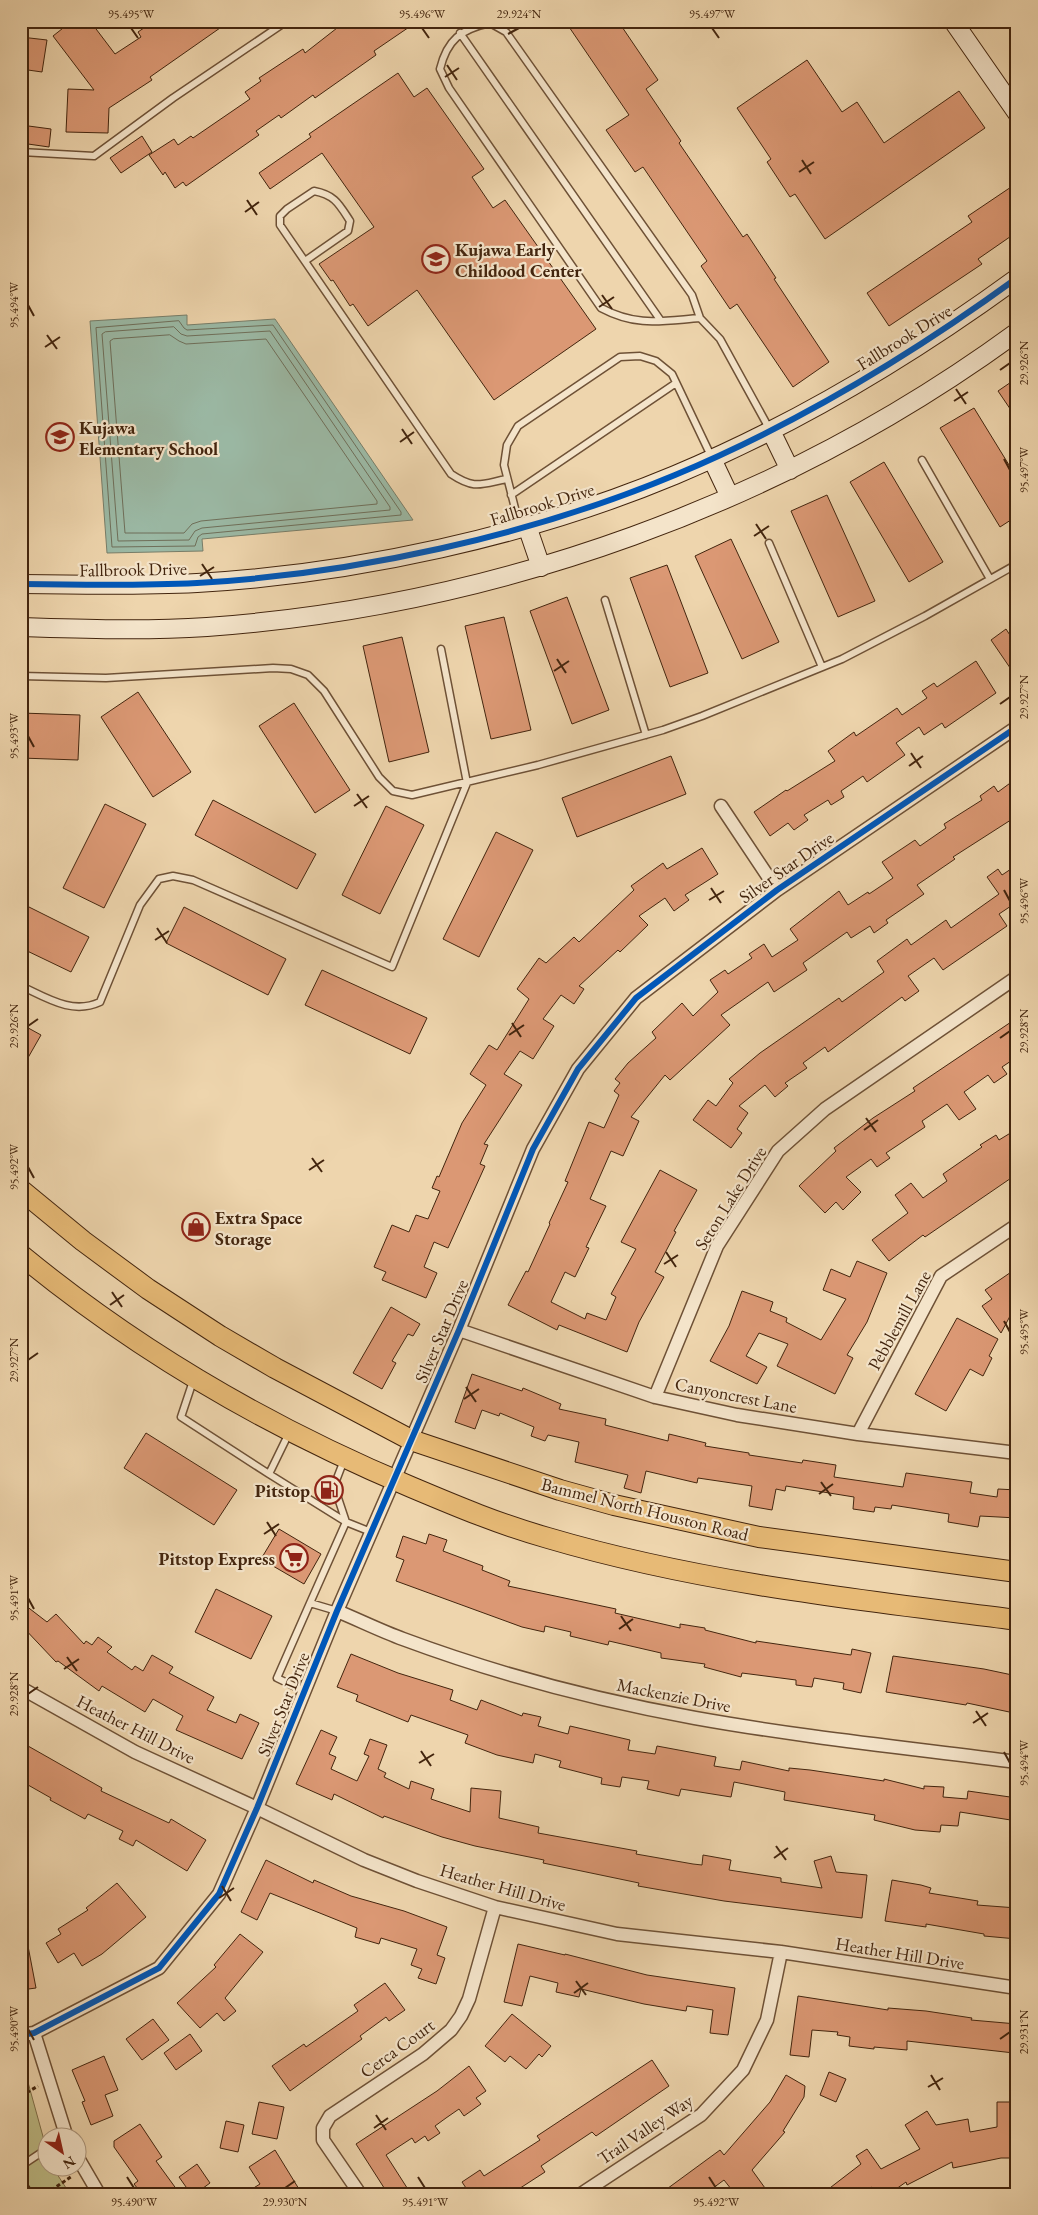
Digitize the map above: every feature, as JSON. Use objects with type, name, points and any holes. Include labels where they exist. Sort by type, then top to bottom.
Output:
[{"type":"main road","name":"Bammel North Houston Road","points":[[21,1190],[119,1268],[220,1336],[275,1368],[411,1440],[560,1490],[614,1505],[749,1535],[1017,1572]]},
{"type":"main road","points":[[21,1255],[119,1330],[194,1379],[290,1432],[345,1459],[471,1512],[546,1538],[690,1573],[747,1583],[1017,1620]]},
{"type":"street","points":[[953,21],[1017,114]]},
{"type":"street","name":"Fallbrook Drive","points":[[21,584],[140,585],[200,583],[258,577],[368,562],[430,550],[524,527],[647,486],[712,459],[771,431],[892,364],[964,317],[1017,278]]},
{"type":"street","points":[[21,627],[145,630],[265,622],[370,608],[445,592],[541,567],[624,540],[730,497],[790,470],[918,399],[1017,332]]},
{"type":"street","points":[[771,431],[790,470]]},
{"type":"street","points":[[712,459],[730,497]]},
{"type":"street","points":[[524,527],[541,567]]},
{"type":"street","name":"Silver Star Drive","points":[[21,2035],[34,2033],[159,1968],[219,1894],[257,1808],[337,1611],[459,1330],[533,1149],[578,1069],[636,998],[777,890],[1017,727]]},
{"type":"street","points":[[721,806],[777,890]]},
{"type":"street","name":"Seton Lake Drive","points":[[655,1397],[717,1246],[778,1151],[825,1109],[1017,977]]},
{"type":"street","name":"Pebblemill Lane","points":[[858,1434],[940,1276],[1017,1225]]},
{"type":"street","name":"Canyoncrest Lane","points":[[459,1330],[655,1397],[760,1420],[1017,1453]]},
{"type":"street","name":"Mackenzie Drive","points":[[337,1611],[402,1639],[468,1661],[616,1702],[694,1718],[775,1731],[1017,1762]]},
{"type":"street","name":"Heather Hill Drive","points":[[21,1688],[135,1752],[364,1860],[417,1881],[495,1907],[617,1934],[781,1952],[1017,1988]]},
{"type":"street","name":"Cerca Court","points":[[360,2194],[323,2140],[323,2128],[330,2116],[423,2054],[451,2030],[462,2016],[469,1999],[495,1907]]},
{"type":"street","name":"Trail Valley Way","points":[[580,2194],[701,2115],[743,2070],[766,2020],[781,1952]]},
{"type":"street","points":[[34,2033],[62,2128]]},
{"type":"street","points":[[88,2176],[99,2194]]},
{"type":"lane","points":[[21,152],[94,156],[173,98],[287,21]]},
{"type":"lane","points":[[700,318],[644,322],[620,318],[601,308],[449,88],[440,69],[444,51],[460,33],[490,23],[506,32],[692,296],[700,318],[720,339],[771,431]]},
{"type":"lane","points":[[460,33],[661,321]]},
{"type":"lane","points":[[305,261],[348,231],[350,221],[338,202],[327,194],[314,191],[280,216],[280,225],[451,474],[465,484],[478,485],[507,479]]},
{"type":"lane","points":[[524,527],[511,495],[504,465],[508,444],[518,426],[620,357],[640,356],[656,361],[672,374],[712,459]]},
{"type":"lane","points":[[511,495],[676,383]]},
{"type":"lane","points":[[922,460],[990,579]]},
{"type":"lane","points":[[769,543],[822,667]]},
{"type":"lane","points":[[21,676],[106,678],[273,668],[291,669],[308,675],[324,691],[379,777],[393,791],[412,795],[467,783],[646,735],[702,716],[822,667],[926,616],[1017,564]]},
{"type":"lane","points":[[605,600],[646,735]]},
{"type":"lane","points":[[21,986],[58,1004],[87,1008],[100,1002],[140,905],[159,879],[173,876],[193,880],[392,967],[467,783],[441,649]]},
{"type":"lane","points":[[194,1379],[180,1417],[346,1522],[371,1532]]},
{"type":"lane","points":[[269,1474],[290,1432]]},
{"type":"lane","points":[[304,1691],[277,1678],[346,1522],[334,1486],[345,1459]]},
{"type":"lane","points":[[310,1603],[337,1611]]},
{"type":"lane","points":[[21,2166],[38,2155]]},
{"type":"path","points":[[46,2194],[64,2178]]},
{"type":"path","points":[[28,2186],[33,2194]]},
{"type":"shaded area","points":[[21,2057],[41,2128],[38,2128],[38,2178],[60,2178],[70,2194],[21,2194]]},
{"type":"water","points":[[187,315],[187,325],[275,319],[413,520],[202,539],[203,551],[107,553],[90,321]]},
{"type":"building","points":[[72,21],[90,21],[115,54],[141,37],[138,32],[154,21],[230,21],[150,77],[152,80],[109,108],[108,133],[66,132],[68,89],[94,90],[53,36]]},
{"type":"building","points":[[346,21],[418,21],[374,51],[376,55],[315,98],[313,95],[281,118],[279,115],[256,131],[259,135],[186,186],[183,182],[175,188],[165,172],[163,175],[149,155],[174,139],[178,145],[191,136],[193,138],[250,99],[245,92],[261,81],[259,78],[303,49],[305,53]]},
{"type":"building","points":[[565,21],[618,21],[658,80],[646,89],[681,141],[679,143],[743,237],[747,234],[776,278],[774,279],[829,362],[793,387],[737,304],[730,309],[701,266],[707,261],[643,167],[635,172],[606,130],[629,115]]},
{"type":"building","points":[[21,37],[47,40],[42,72],[21,69]]},
{"type":"building","points":[[807,60],[842,112],[857,102],[884,143],[959,91],[985,128],[825,239],[795,194],[790,197],[767,162],[771,159],[737,108]]},
{"type":"building","points":[[398,73],[414,97],[427,88],[484,169],[472,177],[493,208],[505,200],[596,329],[494,400],[417,290],[368,326],[353,304],[350,306],[333,280],[331,281],[319,264],[374,227],[322,153],[270,189],[259,173],[311,137],[309,134]]},
{"type":"building","points":[[21,125],[51,129],[49,147],[21,143]]},
{"type":"building","points":[[142,136],[152,152],[121,173],[110,158]]},
{"type":"building","points":[[1017,183],[1017,232],[978,259],[982,264],[889,326],[867,293],[972,222],[968,216]]},
{"type":"building","points":[[1017,378],[1017,419],[998,391]]},
{"type":"building","points":[[974,408],[1017,478],[1017,516],[1000,527],[940,428]]},
{"type":"building","points":[[884,462],[943,562],[909,582],[850,482]]},
{"type":"building","points":[[827,495],[875,601],[838,617],[791,511]]},
{"type":"building","points":[[731,539],[779,642],[742,659],[695,556]]},
{"type":"building","points":[[667,565],[708,673],[670,687],[630,578]]},
{"type":"building","points":[[567,597],[609,710],[572,724],[530,611]]},
{"type":"building","points":[[504,617],[531,730],[491,739],[465,626]]},
{"type":"building","points":[[1006,629],[1017,646],[1017,678],[991,640]]},
{"type":"building","points":[[402,637],[429,752],[389,762],[363,646]]},
{"type":"building","points":[[976,661],[996,693],[945,728],[942,723],[924,735],[919,727],[896,743],[905,755],[867,782],[863,776],[841,791],[844,797],[831,805],[828,800],[804,815],[808,820],[794,830],[788,823],[770,836],[754,812],[786,790],[835,761],[828,751],[854,732],[856,736],[897,708],[902,715],[927,698],[922,691],[934,683],[937,687]]},
{"type":"building","points":[[138,692],[191,772],[153,797],[101,717]]},
{"type":"building","points":[[294,703],[350,790],[315,813],[259,726]]},
{"type":"building","points":[[21,713],[80,715],[78,760],[21,758]]},
{"type":"building","points":[[671,756],[686,794],[577,837],[562,798]]},
{"type":"building","points":[[1017,778],[1017,816],[953,857],[955,859],[917,885],[924,894],[886,920],[888,923],[874,933],[870,926],[851,938],[847,932],[803,963],[807,970],[774,992],[768,982],[721,1015],[730,1025],[670,1080],[665,1075],[631,1117],[639,1121],[623,1156],[611,1151],[590,1199],[606,1206],[586,1247],[589,1248],[575,1277],[565,1272],[551,1302],[585,1319],[587,1313],[606,1320],[616,1297],[611,1294],[636,1249],[621,1242],[660,1170],[697,1190],[674,1231],[676,1232],[655,1272],[664,1277],[639,1322],[627,1352],[559,1325],[557,1330],[508,1305],[526,1271],[528,1272],[550,1224],[568,1182],[565,1181],[589,1122],[604,1128],[619,1095],[614,1091],[620,1083],[615,1079],[628,1063],[656,1038],[652,1032],[682,1003],[693,1016],[718,992],[710,980],[725,970],[728,974],[752,958],[749,954],[764,944],[772,957],[798,940],[790,929],[839,891],[848,905],[893,878],[882,862],[915,840],[920,846],[946,828],[944,824],[982,800],[980,796],[994,786],[998,792]]},
{"type":"building","points":[[213,800],[316,854],[297,889],[195,835]]},
{"type":"building","points":[[105,804],[146,824],[104,908],[63,888]]},
{"type":"building","points":[[386,806],[424,825],[380,914],[342,895]]},
{"type":"building","points":[[496,832],[533,850],[479,957],[443,939]]},
{"type":"building","points":[[702,848],[718,874],[685,895],[689,900],[674,911],[665,898],[639,916],[648,925],[620,952],[618,950],[579,986],[584,989],[574,1004],[561,995],[543,1019],[554,1026],[533,1059],[520,1051],[504,1074],[522,1085],[484,1144],[488,1145],[480,1164],[485,1166],[448,1248],[434,1242],[424,1267],[437,1273],[426,1298],[382,1280],[386,1272],[374,1267],[392,1225],[409,1232],[416,1215],[428,1219],[440,1191],[432,1188],[437,1176],[439,1177],[462,1123],[486,1085],[470,1074],[489,1045],[497,1050],[529,999],[517,989],[539,958],[546,963],[574,937],[579,942],[634,890],[631,886],[663,863],[667,869]]},
{"type":"building","points":[[1017,865],[1017,902],[999,914],[1007,926],[943,970],[934,958],[908,976],[919,991],[905,1001],[902,997],[828,1052],[825,1047],[803,1063],[807,1068],[785,1083],[788,1086],[775,1097],[765,1085],[739,1106],[748,1113],[737,1129],[742,1133],[731,1148],[693,1120],[708,1100],[716,1106],[733,1083],[729,1079],[760,1053],[839,998],[842,1002],[884,972],[877,961],[907,939],[911,945],[946,920],[951,928],[999,894],[987,877],[998,869],[1002,875]]},
{"type":"building","points":[[21,903],[89,937],[71,972],[21,948]]},
{"type":"building","points":[[184,907],[286,959],[268,995],[166,943]]},
{"type":"building","points":[[322,970],[427,1018],[410,1054],[305,1005]]},
{"type":"building","points":[[1017,1018],[1017,1057],[1002,1067],[1007,1074],[994,1083],[988,1075],[964,1092],[976,1109],[959,1120],[947,1104],[922,1121],[925,1127],[886,1153],[890,1158],[877,1167],[871,1159],[846,1177],[861,1192],[843,1210],[836,1202],[825,1213],[799,1186],[836,1151],[834,1148],[873,1118],[915,1091],[913,1088]]},
{"type":"building","points":[[21,1024],[41,1035],[21,1070]]},
{"type":"building","points":[[1017,1129],[1017,1174],[925,1237],[923,1235],[889,1261],[872,1240],[908,1213],[895,1195],[911,1183],[923,1198],[947,1181],[943,1174],[982,1147],[980,1145],[996,1135],[999,1140]]},
{"type":"building","points":[[857,1261],[887,1273],[867,1322],[847,1355],[853,1358],[835,1394],[777,1366],[788,1344],[759,1333],[746,1356],[767,1367],[757,1384],[710,1361],[729,1326],[742,1291],[773,1302],[770,1311],[787,1318],[786,1322],[821,1340],[846,1299],[823,1290],[831,1269],[850,1277]]},
{"type":"building","points":[[1017,1268],[1017,1303],[1001,1333],[982,1306],[992,1299],[985,1290]]},
{"type":"building","points":[[391,1307],[420,1324],[413,1336],[408,1334],[392,1361],[396,1363],[382,1389],[353,1373]]},
{"type":"building","points":[[957,1318],[998,1339],[989,1356],[992,1358],[983,1376],[970,1369],[946,1411],[915,1394]]},
{"type":"building","points":[[472,1374],[522,1391],[523,1388],[561,1404],[559,1409],[606,1419],[605,1425],[668,1441],[669,1434],[706,1443],[705,1446],[749,1453],[749,1455],[802,1463],[803,1460],[836,1465],[834,1477],[903,1487],[906,1473],[972,1482],[970,1493],[997,1497],[998,1489],[1017,1490],[1017,1518],[980,1516],[978,1527],[948,1522],[949,1514],[892,1505],[891,1509],[875,1507],[874,1512],[853,1509],[854,1497],[786,1486],[785,1491],[776,1489],[772,1510],[749,1506],[752,1486],[698,1478],[697,1483],[646,1471],[641,1493],[624,1488],[628,1475],[575,1462],[579,1442],[548,1435],[545,1441],[531,1436],[534,1427],[500,1413],[499,1416],[482,1410],[475,1429],[455,1422]]},
{"type":"building","points":[[146,1433],[237,1490],[214,1525],[124,1468]]},
{"type":"building","points":[[279,1529],[321,1554],[304,1584],[261,1559]]},
{"type":"building","points":[[429,1534],[447,1540],[443,1551],[483,1566],[482,1570],[510,1581],[508,1586],[616,1609],[615,1613],[680,1628],[680,1624],[705,1628],[705,1630],[756,1643],[756,1641],[851,1655],[852,1649],[871,1653],[861,1693],[843,1689],[844,1683],[814,1678],[812,1687],[796,1685],[796,1680],[742,1673],[741,1677],[704,1667],[705,1664],[661,1658],[661,1653],[609,1641],[608,1645],[570,1636],[571,1632],[545,1626],[544,1632],[522,1627],[396,1581],[404,1560],[396,1557],[403,1536],[426,1544]]},
{"type":"building","points":[[216,1589],[272,1616],[251,1659],[195,1632]]},
{"type":"building","points":[[21,1602],[47,1622],[56,1614],[84,1644],[86,1641],[92,1645],[98,1637],[112,1647],[107,1652],[132,1670],[135,1666],[143,1671],[152,1655],[173,1667],[169,1673],[214,1697],[207,1710],[236,1723],[240,1714],[259,1723],[242,1759],[176,1730],[183,1716],[153,1699],[145,1712],[102,1686],[99,1691],[58,1661],[56,1662],[21,1625]]},
{"type":"building","points":[[351,1654],[398,1673],[453,1690],[450,1700],[477,1710],[481,1700],[522,1716],[523,1713],[541,1717],[538,1726],[568,1734],[570,1726],[630,1740],[628,1750],[655,1754],[657,1746],[716,1757],[714,1766],[740,1770],[742,1761],[789,1771],[789,1768],[884,1781],[884,1779],[924,1789],[924,1786],[944,1787],[943,1797],[967,1799],[968,1791],[1017,1798],[1017,1821],[960,1812],[958,1826],[941,1825],[940,1832],[915,1830],[874,1820],[875,1815],[784,1800],[785,1792],[734,1782],[731,1797],[681,1789],[679,1796],[647,1789],[649,1781],[622,1777],[620,1787],[601,1784],[602,1778],[559,1767],[561,1761],[535,1754],[533,1763],[497,1755],[465,1743],[468,1735],[411,1715],[408,1722],[356,1701],[358,1695],[337,1687]]},
{"type":"building","points":[[893,1656],[984,1669],[1017,1676],[1017,1700],[1014,1713],[967,1703],[966,1705],[886,1692]]},
{"type":"building","points":[[321,1730],[337,1737],[329,1754],[336,1757],[331,1769],[357,1781],[369,1756],[364,1754],[370,1739],[387,1745],[378,1769],[386,1773],[384,1777],[409,1789],[411,1781],[434,1789],[431,1799],[470,1812],[471,1788],[501,1791],[499,1818],[539,1827],[538,1833],[637,1851],[636,1854],[693,1864],[702,1865],[703,1855],[731,1860],[729,1870],[781,1878],[781,1882],[822,1888],[814,1861],[831,1856],[836,1872],[867,1875],[862,1918],[724,1901],[638,1886],[639,1883],[543,1863],[544,1860],[475,1846],[442,1837],[384,1816],[383,1818],[334,1794],[332,1800],[296,1784]]},
{"type":"building","points":[[21,1742],[102,1788],[101,1791],[169,1823],[171,1819],[206,1840],[187,1871],[136,1840],[133,1846],[119,1839],[123,1831],[88,1814],[85,1819],[50,1800],[51,1798],[21,1781]]},
{"type":"building","points":[[266,1860],[313,1883],[314,1880],[351,1896],[404,1911],[447,1927],[437,1955],[445,1958],[436,1984],[418,1978],[422,1969],[411,1965],[417,1949],[381,1938],[379,1944],[355,1937],[357,1928],[270,1893],[257,1920],[241,1912]]},
{"type":"building","points":[[892,1880],[931,1888],[929,1893],[978,1901],[977,1905],[1017,1908],[1017,1939],[984,1936],[984,1934],[926,1924],[926,1927],[885,1921]]},
{"type":"building","points":[[117,1883],[146,1917],[102,1954],[82,1966],[74,1953],[58,1963],[46,1943],[61,1934],[58,1929],[88,1910],[86,1908]]},
{"type":"building","points":[[240,1934],[263,1952],[225,1998],[236,2011],[224,2021],[217,2013],[200,2028],[177,2003],[216,1967],[214,1965]]},
{"type":"building","points":[[518,1944],[647,1975],[735,1988],[728,2035],[710,2033],[713,2010],[687,2006],[686,2011],[644,2004],[581,1989],[579,1997],[556,1992],[558,1983],[530,1976],[522,2006],[504,2002]]},
{"type":"building","points":[[28,1946],[36,1988],[21,1990],[21,1947]]},
{"type":"building","points":[[385,1983],[405,2010],[389,2021],[386,2017],[360,2036],[362,2039],[290,2091],[272,2066],[304,2044],[306,2047],[358,2011],[354,2005]]},
{"type":"building","points":[[798,1996],[888,2010],[888,2008],[926,2011],[972,2018],[971,2020],[1017,2024],[1014,2053],[907,2041],[907,2050],[874,2047],[874,2049],[849,2046],[850,2037],[837,2035],[838,2032],[812,2030],[809,2057],[790,2055]]},
{"type":"building","points":[[512,2014],[551,2046],[542,2057],[539,2054],[526,2069],[510,2056],[505,2062],[485,2046]]},
{"type":"building","points":[[153,2019],[169,2040],[142,2060],[126,2039]]},
{"type":"building","points":[[190,2034],[202,2051],[176,2070],[164,2053]]},
{"type":"building","points":[[104,2056],[118,2090],[105,2095],[113,2116],[91,2125],[82,2102],[85,2101],[72,2070]]},
{"type":"building","points":[[652,2060],[669,2086],[596,2136],[592,2132],[541,2166],[545,2172],[511,2194],[470,2194],[462,2182],[480,2170],[484,2176],[540,2140],[537,2136]]},
{"type":"building","points":[[469,2066],[486,2091],[476,2098],[481,2104],[464,2116],[459,2109],[446,2118],[435,2126],[440,2133],[428,2141],[425,2136],[415,2143],[412,2138],[386,2155],[411,2194],[388,2194],[356,2144],[437,2091]]},
{"type":"building","points":[[829,2072],[846,2079],[836,2102],[820,2095]]},
{"type":"building","points":[[786,2075],[805,2086],[804,2097],[783,2131],[785,2132],[752,2170],[765,2188],[757,2194],[735,2194],[724,2180],[705,2194],[660,2194],[720,2150],[724,2155],[770,2102]]},
{"type":"building","points":[[259,2102],[284,2107],[277,2139],[252,2134]]},
{"type":"building","points":[[997,2102],[1017,2102],[1017,2158],[1001,2158],[953,2168],[952,2162],[907,2185],[906,2182],[889,2194],[877,2194],[872,2187],[862,2194],[822,2194],[861,2164],[856,2156],[867,2149],[881,2169],[920,2149],[905,2125],[927,2111],[936,2125],[968,2119],[970,2132],[997,2127]]},
{"type":"building","points":[[226,2121],[244,2125],[238,2152],[220,2148]]},
{"type":"building","points":[[140,2124],[162,2157],[156,2161],[180,2194],[142,2194],[134,2184],[138,2181],[114,2147],[114,2141]]},
{"type":"building","points":[[275,2150],[302,2194],[244,2194],[260,2184],[249,2167]]},
{"type":"building","points":[[197,2164],[210,2183],[195,2194],[191,2194],[179,2177]]},
{"type":"cycle path","points":[[21,584],[131,585],[197,583],[318,571],[440,548],[501,534],[561,516],[619,497],[675,475],[765,434],[852,387],[936,335],[1017,278]]},
{"type":"cycle path","points":[[21,2035],[34,2033],[159,1968],[219,1894],[257,1808],[337,1611],[459,1330],[533,1149],[578,1069],[636,998],[777,890],[1017,727]]},
{"type":"place","name":"Kujawa Early Childood Center","points":[[436,259]]},
{"type":"place","name":"Kujawa Elementary School","points":[[60,437]]},
{"type":"place","name":"Extra Space Storage","points":[[196,1227]]},
{"type":"place","name":"Pitstop","points":[[329,1490]]},
{"type":"place","name":"Pitstop Express","points":[[294,1558]]}]
